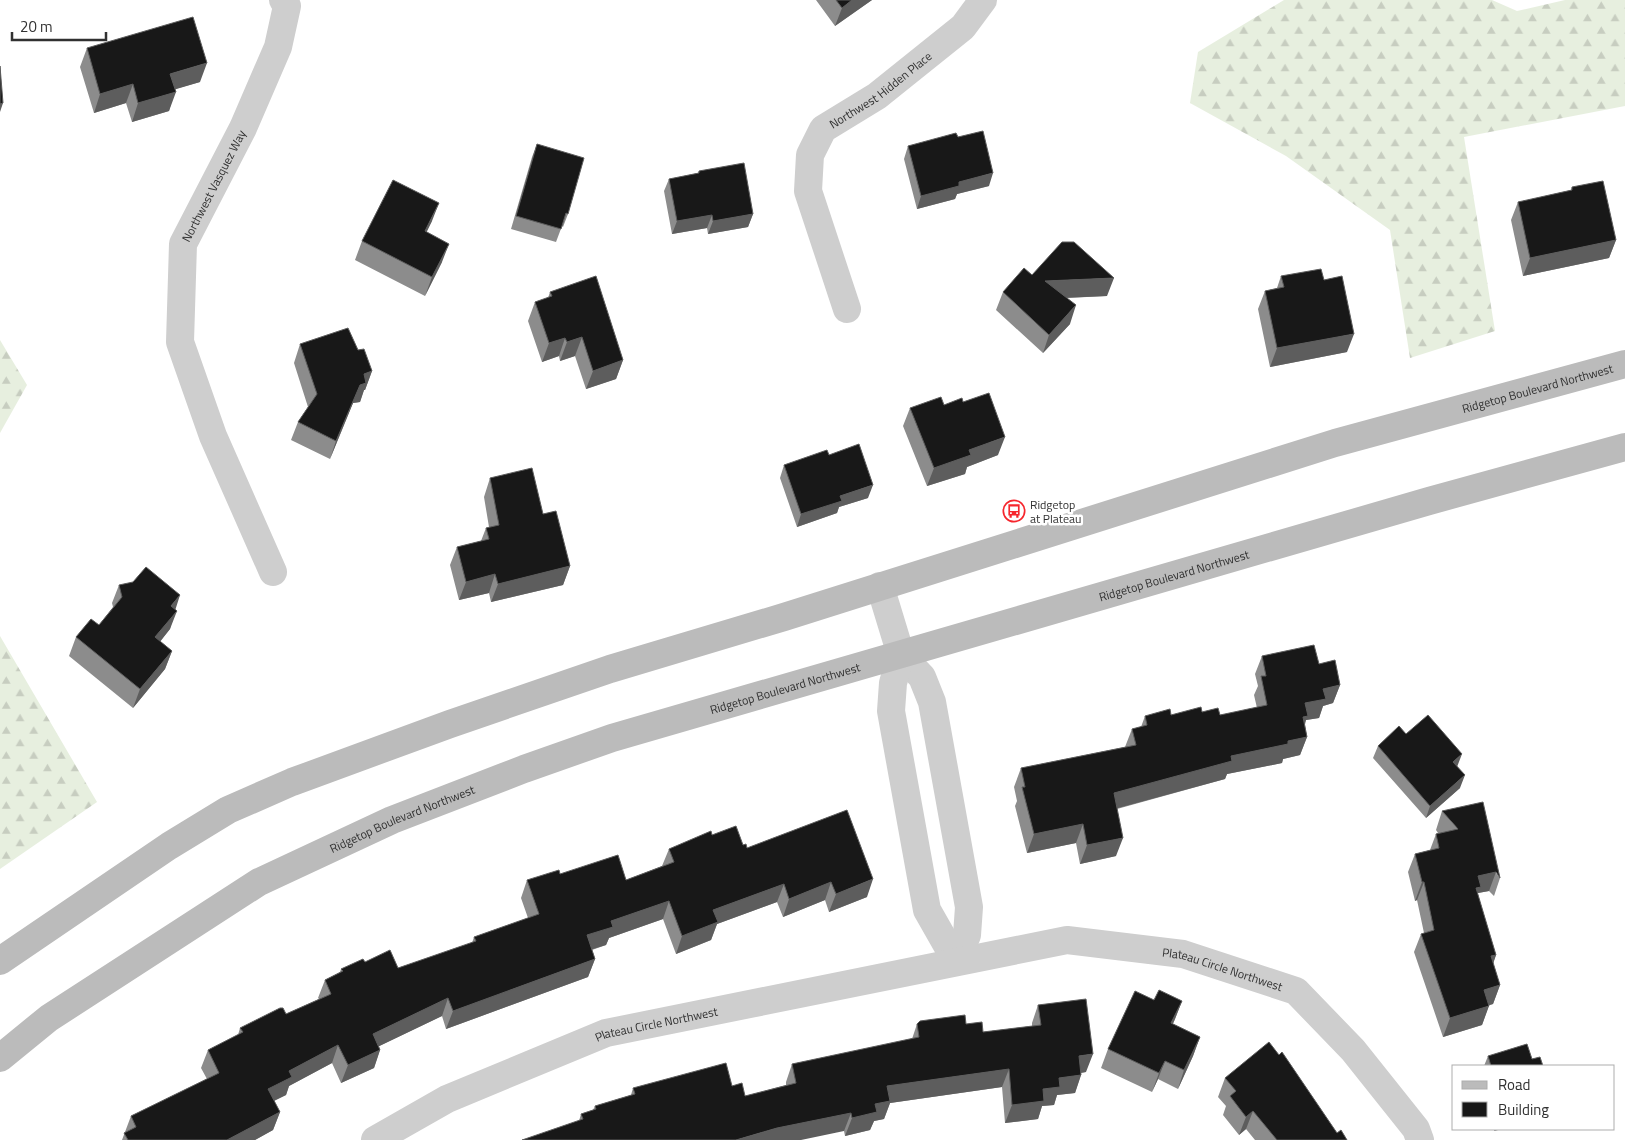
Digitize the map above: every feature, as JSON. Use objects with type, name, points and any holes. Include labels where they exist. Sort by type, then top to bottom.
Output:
[{"type":"main road","name":"Ridgetop Boulevard Northwest","points":[[0,961],[178,841],[228,810],[292,782],[610,669],[1334,443],[1625,364]]},
{"type":"main road","points":[[1578,460],[1625,439]]},
{"type":"main road","name":"Ridgetop Boulevard Northwest","points":[[0,1058],[49,1018],[259,882],[392,820],[524,769],[612,738],[1625,447]]},
{"type":"street","name":"Northwest Vasquez Way","points":[[273,572],[213,436],[180,342],[183,244],[243,128],[278,47],[287,6],[283,0]]},
{"type":"street","name":"Northwest Hidden Place","points":[[847,309],[808,191],[810,155],[823,128],[877,96],[948,40],[963,27],[983,0]]},
{"type":"street","points":[[880,586],[901,656],[922,678],[932,702],[969,907],[967,935],[956,961]]},
{"type":"street","points":[[901,656],[892,683],[891,711],[925,900],[927,910],[956,961]]},
{"type":"street","name":"Plateau Circle Northwest","points":[[393,1136],[447,1100],[606,1033],[1067,940],[1183,954],[1296,991],[1353,1050],[1416,1129],[1420,1140]]},
{"type":"green space","points":[[1284,0],[1492,0],[1517,11],[1565,0],[1625,0],[1625,106],[1464,137],[1495,331],[1410,358],[1390,230],[1286,156],[1190,103],[1198,52]]},
{"type":"green space","points":[[0,340],[27,385],[0,433]]},
{"type":"green space","points":[[0,636],[97,802],[0,869]]},
{"type":"building","points":[[836,0],[852,0],[842,8]]},
{"type":"building","points":[[193,17],[207,63],[170,74],[176,92],[138,103],[133,84],[100,94],[87,48]]},
{"type":"building","points":[[0,66],[3,103],[0,104]]},
{"type":"building","points":[[983,131],[993,173],[959,182],[959,186],[921,196],[908,146],[956,133],[958,137]]},
{"type":"building","points":[[537,144],[584,158],[568,214],[566,213],[561,229],[516,216]]},
{"type":"building","points":[[744,163],[753,214],[713,221],[712,215],[677,221],[669,179],[699,173],[699,171]]},
{"type":"building","points":[[393,180],[439,203],[425,231],[449,244],[432,277],[362,241]]},
{"type":"building","points":[[1603,181],[1616,240],[1530,258],[1518,202],[1572,190],[1572,187]]},
{"type":"building","points":[[1062,242],[1074,242],[1114,278],[1045,281],[1076,305],[1049,335],[1003,292],[1024,268],[1032,275]]},
{"type":"building","points":[[1321,269],[1324,280],[1342,276],[1354,334],[1277,348],[1265,291],[1284,287],[1281,276]]},
{"type":"building","points":[[596,276],[623,360],[593,371],[582,337],[567,342],[565,338],[549,343],[535,302],[552,296],[550,292]]},
{"type":"building","points":[[348,328],[358,350],[364,349],[372,371],[364,374],[366,383],[360,385],[336,441],[298,422],[317,394],[300,344]]},
{"type":"building","points":[[989,393],[1005,437],[969,450],[971,455],[934,468],[910,408],[941,397],[944,405],[962,398],[963,402]]},
{"type":"building","points":[[859,444],[873,485],[840,496],[842,501],[801,514],[784,465],[827,450],[829,455]]},
{"type":"building","points":[[532,468],[543,514],[556,511],[570,566],[498,584],[495,574],[466,582],[457,547],[489,539],[486,528],[499,525],[490,478]]},
{"type":"building","points":[[146,567],[180,595],[171,606],[177,611],[155,637],[172,651],[140,689],[76,637],[91,619],[99,625],[122,597],[119,585],[133,582]]},
{"type":"building","points":[[1314,645],[1319,664],[1335,660],[1340,685],[1323,689],[1326,699],[1305,703],[1308,716],[1303,717],[1307,737],[1288,741],[1288,744],[1231,756],[1232,761],[1114,793],[1123,838],[1087,845],[1083,824],[1034,834],[1022,787],[1025,787],[1021,768],[1136,745],[1132,729],[1147,725],[1145,716],[1170,709],[1171,715],[1201,707],[1202,712],[1218,708],[1220,715],[1267,705],[1261,676],[1266,676],[1262,656]]},
{"type":"building","points":[[1428,715],[1462,754],[1453,762],[1465,775],[1430,806],[1378,746],[1399,726],[1406,734]]},
{"type":"building","points":[[1483,802],[1500,878],[1496,872],[1478,876],[1481,887],[1476,888],[1496,955],[1491,956],[1500,985],[1484,990],[1489,1006],[1450,1018],[1421,934],[1434,930],[1424,882],[1422,882],[1415,854],[1439,848],[1436,834],[1458,829],[1442,811]]},
{"type":"building","points":[[847,810],[873,879],[836,894],[831,882],[789,899],[784,884],[713,910],[718,922],[682,936],[669,901],[611,921],[613,927],[587,935],[595,959],[453,1011],[448,998],[373,1034],[380,1050],[348,1065],[338,1045],[289,1071],[292,1077],[268,1089],[280,1112],[227,1140],[128,1140],[124,1133],[136,1127],[131,1116],[219,1073],[208,1050],[243,1032],[240,1028],[280,1008],[283,1008],[286,1014],[331,994],[325,980],[343,971],[341,969],[363,959],[365,962],[390,950],[398,968],[476,941],[474,937],[539,914],[527,880],[559,870],[560,874],[618,855],[626,880],[674,862],[669,849],[711,831],[712,835],[736,826],[743,845],[746,844],[747,848]]},
{"type":"building","points":[[1159,990],[1182,1001],[1171,1023],[1200,1037],[1184,1070],[1165,1061],[1159,1073],[1108,1049],[1135,991],[1154,1000]]},
{"type":"building","points":[[1086,999],[1093,1054],[1079,1056],[1081,1075],[1059,1078],[1060,1087],[1043,1089],[1044,1101],[1012,1105],[1009,1069],[887,1086],[890,1101],[875,1104],[877,1112],[852,1118],[851,1113],[777,1128],[736,1140],[522,1140],[583,1119],[581,1114],[596,1109],[595,1106],[635,1094],[633,1088],[726,1063],[732,1086],[742,1083],[745,1096],[796,1083],[792,1064],[919,1037],[917,1024],[920,1021],[965,1015],[966,1024],[982,1022],[983,1032],[1041,1025],[1038,1005]]},
{"type":"building","points":[[1269,1042],[1279,1055],[1282,1052],[1337,1133],[1341,1130],[1347,1140],[1277,1140],[1253,1111],[1246,1117],[1230,1096],[1236,1091],[1225,1078]]},
{"type":"building","points":[[1527,1044],[1532,1059],[1540,1057],[1543,1065],[1491,1065],[1488,1056]]},
{"type":"place","name":"Ridgetop at Plateau","points":[[1014,511]]}]
